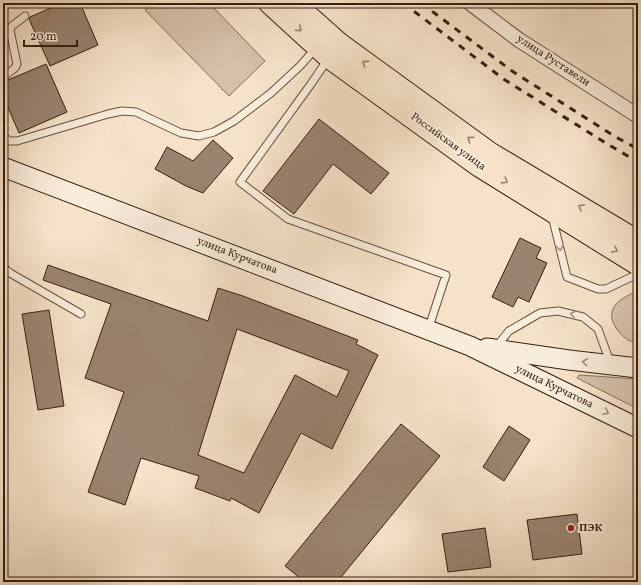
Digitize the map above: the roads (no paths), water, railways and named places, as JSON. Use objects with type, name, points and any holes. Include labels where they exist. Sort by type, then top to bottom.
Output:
[{"type":"main road","name":"Российская улица","points":[[270,3],[324,51],[480,166],[638,264]]},
{"type":"main road","name":"Российская улица","points":[[294,3],[339,44],[489,153],[638,242]]},
{"type":"street","name":"улица Руставели","points":[[470,3],[519,40],[638,116]]},
{"type":"street","name":"улица Курчатова","points":[[3,167],[470,346],[638,428]]},
{"type":"street","name":"улица Курчатова","points":[[470,346],[638,368]]},
{"type":"lane","points":[[3,77],[15,68],[17,64],[10,30],[12,26],[24,16]]},
{"type":"lane","points":[[3,136],[10,140],[17,141],[122,111],[136,112],[181,133],[199,136],[214,132],[234,121],[271,93],[300,66],[324,51]]},
{"type":"lane","points":[[324,51],[312,84],[240,182],[288,219],[446,276],[428,330]]},
{"type":"lane","points":[[550,210],[567,277],[598,289],[606,289],[638,274]]},
{"type":"lane","points":[[3,267],[10,273],[81,314]]},
{"type":"lane","points":[[494,349],[509,331],[540,313],[558,311],[583,317],[598,329],[610,364]]},
{"type":"railway","points":[[403,3],[505,80],[638,162]]},
{"type":"railway","points":[[421,3],[512,71],[614,136],[638,149]]},
{"type":"place","name":"ПЭК","points":[[571,528]]}]
